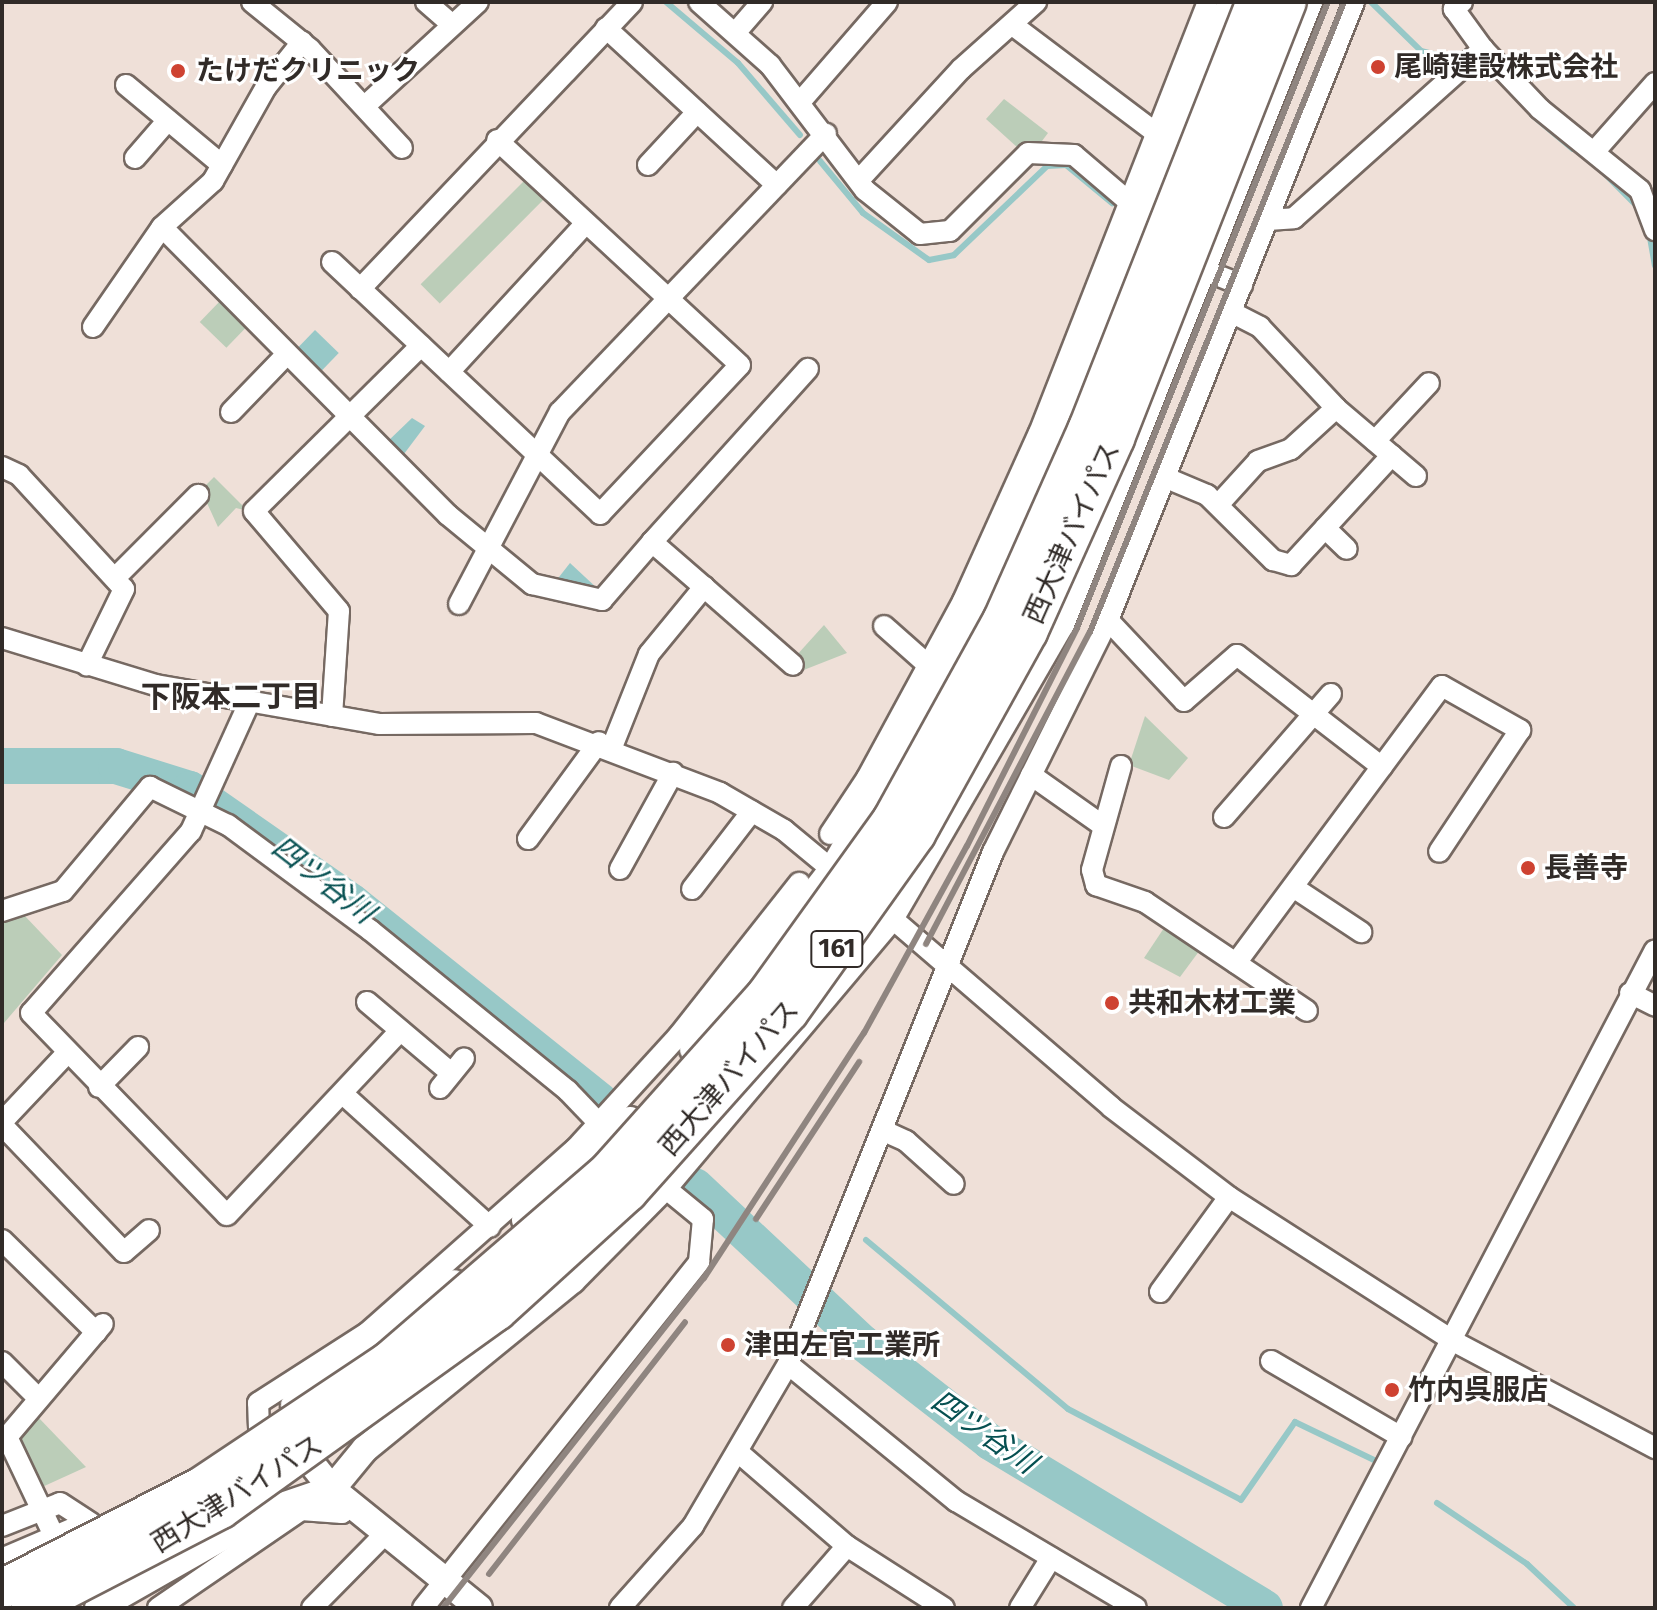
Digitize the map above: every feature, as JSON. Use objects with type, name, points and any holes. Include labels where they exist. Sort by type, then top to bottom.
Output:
[{"type":"highway","name":"西大津バイパス","points":[[2,1589],[202,1486],[388,1362],[608,1172],[767,994],[892,820],[1002,621],[1094,414],[1256,2]]},
{"type":"highway","name":"西大津バイパス","points":[[30,1608],[221,1509],[497,1311],[628,1192],[789,1012],[916,834],[1028,632],[1115,438],[1287,2]]},
{"type":"street","points":[[252,2],[302,42],[366,105],[402,148]]},
{"type":"street","points":[[426,2],[452,25]]},
{"type":"street","points":[[366,105],[478,2]]},
{"type":"street","points":[[360,289],[497,140],[632,2]]},
{"type":"street","points":[[699,2],[736,32],[801,101],[859,180],[920,234],[950,231],[1028,153],[1074,155],[1129,202]]},
{"type":"street","points":[[736,32],[762,2]]},
{"type":"street","points":[[801,101],[887,2]]},
{"type":"street","points":[[859,180],[961,69],[1014,26],[1036,2]]},
{"type":"street","points":[[830,834],[875,782],[964,644],[1127,241],[1129,202],[1208,2]]},
{"type":"street","points":[[2,1562],[91,1523],[267,1424],[467,1272],[629,1106],[768,940],[832,870],[1039,433],[1232,2]]},
{"type":"street","points":[[158,1608],[301,1510],[342,1513],[342,1496],[365,1449],[572,1280],[664,1187],[891,917],[1061,624],[1205,271],[1309,2]]},
{"type":"street","points":[[620,1608],[693,1526],[788,1364],[825,1284],[946,965],[1031,775],[1108,620],[1354,2]]},
{"type":"street","points":[[1462,2],[1454,9],[1483,49],[1594,152],[1640,190],[1655,230]]},
{"type":"street","points":[[1014,26],[1156,133]]},
{"type":"street","points":[[606,28],[777,185]]},
{"type":"street","points":[[93,327],[162,227],[222,165],[302,42]]},
{"type":"street","points":[[1268,220],[1294,218],[1483,49]]},
{"type":"street","points":[[1594,152],[1655,83]]},
{"type":"street","points":[[126,85],[222,165]]},
{"type":"street","points":[[648,165],[697,112]]},
{"type":"street","points":[[135,158],[168,120]]},
{"type":"street","points":[[459,604],[484,546],[560,412],[666,297],[826,134]]},
{"type":"street","points":[[332,262],[600,514],[740,365],[497,140]]},
{"type":"street","points":[[449,372],[586,223]]},
{"type":"street","points":[[162,227],[285,356],[484,546],[532,584],[589,602],[602,600],[808,369]]},
{"type":"street","points":[[1127,241],[1242,285]]},
{"type":"street","points":[[1231,312],[1260,327],[1336,408],[1416,476]]},
{"type":"street","points":[[332,716],[339,611],[254,511],[421,346]]},
{"type":"street","points":[[231,412],[285,356]]},
{"type":"street","points":[[1375,441],[1429,383]]},
{"type":"street","points":[[1218,505],[1258,461],[1291,449],[1336,408]]},
{"type":"street","points":[[1164,477],[1218,505],[1273,560],[1291,565],[1392,455]]},
{"type":"street","points":[[2,467],[19,475],[117,576],[124,589],[87,665]]},
{"type":"street","points":[[117,576],[198,495]]},
{"type":"street","points":[[1325,528],[1347,549]]},
{"type":"street","points":[[652,542],[704,587],[773,638],[793,665]]},
{"type":"street","points":[[528,839],[606,745],[649,654],[704,587]]},
{"type":"street","points":[[1108,620],[1184,701],[1237,655],[1382,767]]},
{"type":"street","points":[[884,626],[928,665]]},
{"type":"street","points":[[2,638],[87,665],[249,703],[379,724],[536,723],[606,745],[752,811],[891,917],[1229,1197],[1453,1341],[1655,1448]]},
{"type":"street","points":[[1236,963],[1442,686],[1520,730],[1439,852]]},
{"type":"street","points":[[1224,817],[1331,694]]},
{"type":"street","points":[[249,703],[191,831],[31,1013],[66,1054],[227,1215],[400,1031]]},
{"type":"street","points":[[1121,766],[1102,825],[1092,870],[1096,885],[1145,902],[1307,1011]]},
{"type":"street","points":[[620,869],[673,773]]},
{"type":"street","points":[[1031,775],[1102,825]]},
{"type":"street","points":[[2,911],[63,891],[144,790],[202,802],[370,930],[568,1091],[605,1132]]},
{"type":"street","points":[[692,889],[752,811]]},
{"type":"street","points":[[768,940],[799,883]]},
{"type":"street","points":[[1293,887],[1361,932]]},
{"type":"street","points":[[1311,1608],[1655,950]]},
{"type":"street","points":[[1630,993],[1655,1006]]},
{"type":"street","points":[[367,1002],[452,1073]]},
{"type":"street","points":[[99,1087],[138,1047]]},
{"type":"street","points":[[66,1054],[2,1124],[124,1252],[149,1230]]},
{"type":"street","points":[[343,1094],[490,1227]]},
{"type":"street","points":[[884,1131],[954,1184]]},
{"type":"street","points":[[479,1608],[342,1496],[267,1424],[258,1403],[368,1332],[605,1132]]},
{"type":"street","points":[[423,1608],[699,1262],[703,1219],[664,1187]]},
{"type":"street","points":[[1160,1292],[1229,1197]]},
{"type":"street","points":[[2,1240],[99,1328],[7,1437],[38,1511],[56,1540]]},
{"type":"street","points":[[1271,1361],[1401,1437]]},
{"type":"street","points":[[2,1362],[39,1399]]},
{"type":"street","points":[[788,1364],[956,1501],[1136,1608]]},
{"type":"street","points":[[738,1452],[847,1546],[944,1608]]},
{"type":"street","points":[[98,1608],[270,1510],[342,1496]]},
{"type":"street","points":[[2,1526],[60,1503],[91,1523]]},
{"type":"street","points":[[312,1608],[387,1532]]},
{"type":"street","points":[[793,1608],[847,1546]]},
{"type":"street","points":[[1020,1608],[1051,1558]]},
{"type":"green space","points":[[1004,99],[1048,133],[1042,141],[1019,149],[986,119]]},
{"type":"green space","points":[[526,179],[545,198],[440,303],[421,284]]},
{"type":"green space","points":[[222,299],[249,325],[226,348],[200,322]]},
{"type":"green space","points":[[214,477],[248,511],[236,508],[218,527],[201,490]]},
{"type":"green space","points":[[824,625],[847,653],[791,675],[796,656]]},
{"type":"green space","points":[[1145,716],[1188,758],[1169,780],[1129,765]]},
{"type":"green space","points":[[23,914],[62,955],[4,1023],[2,923]]},
{"type":"green space","points":[[1164,928],[1200,950],[1180,977],[1144,958]]},
{"type":"green space","points":[[37,1416],[86,1467],[40,1488],[13,1439]]},
{"type":"water","points":[[315,330],[339,353],[321,371],[298,348]]},
{"type":"water","points":[[412,418],[425,426],[401,458],[386,443]]},
{"type":"water","points":[[570,563],[599,590],[552,586]]},
{"type":"waterway","points":[[666,2],[738,63],[800,135]]},
{"type":"waterway","points":[[1371,2],[1421,51],[1449,58]]},
{"type":"waterway","points":[[1532,115],[1573,149]]},
{"type":"waterway","points":[[820,161],[863,213],[929,260],[954,255],[1047,166],[1066,165],[1112,203]]},
{"type":"waterway","points":[[1601,170],[1638,207]]},
{"type":"waterway","points":[[1649,232],[1655,265]]},
{"type":"waterway","name":"四ツ谷川","points":[[2,766],[116,766],[190,789],[352,902],[600,1101]]},
{"type":"waterway","name":"四ツ谷川","points":[[695,1186],[863,1343],[990,1442],[1265,1608]]},
{"type":"waterway","points":[[866,1240],[1068,1409],[1241,1500],[1295,1422],[1376,1461]]},
{"type":"waterway","points":[[1437,1503],[1527,1564],[1574,1608]]},
{"type":"railway","points":[[443,1608],[704,1278],[864,1033],[967,846],[1077,628],[1328,2]]},
{"type":"railway","points":[[926,944],[1090,632],[1344,2]]},
{"type":"railway","points":[[756,1219],[859,1062]]},
{"type":"railway","points":[[489,1574],[685,1322]]},
{"type":"place","name":"尾崎建設株式会社","points":[[1378,67]]},
{"type":"place","name":"たけだクリニック","points":[[178,71]]},
{"type":"place","name":"長善寺","points":[[1528,868]]},
{"type":"place","name":"共和木材工業","points":[[1112,1003]]},
{"type":"place","name":"津田左官工業所","points":[[728,1345]]},
{"type":"place","name":"竹内呉服店","points":[[1392,1390]]},
{"type":"district","name":"下阪本二丁目","points":[[231,697]]}]
